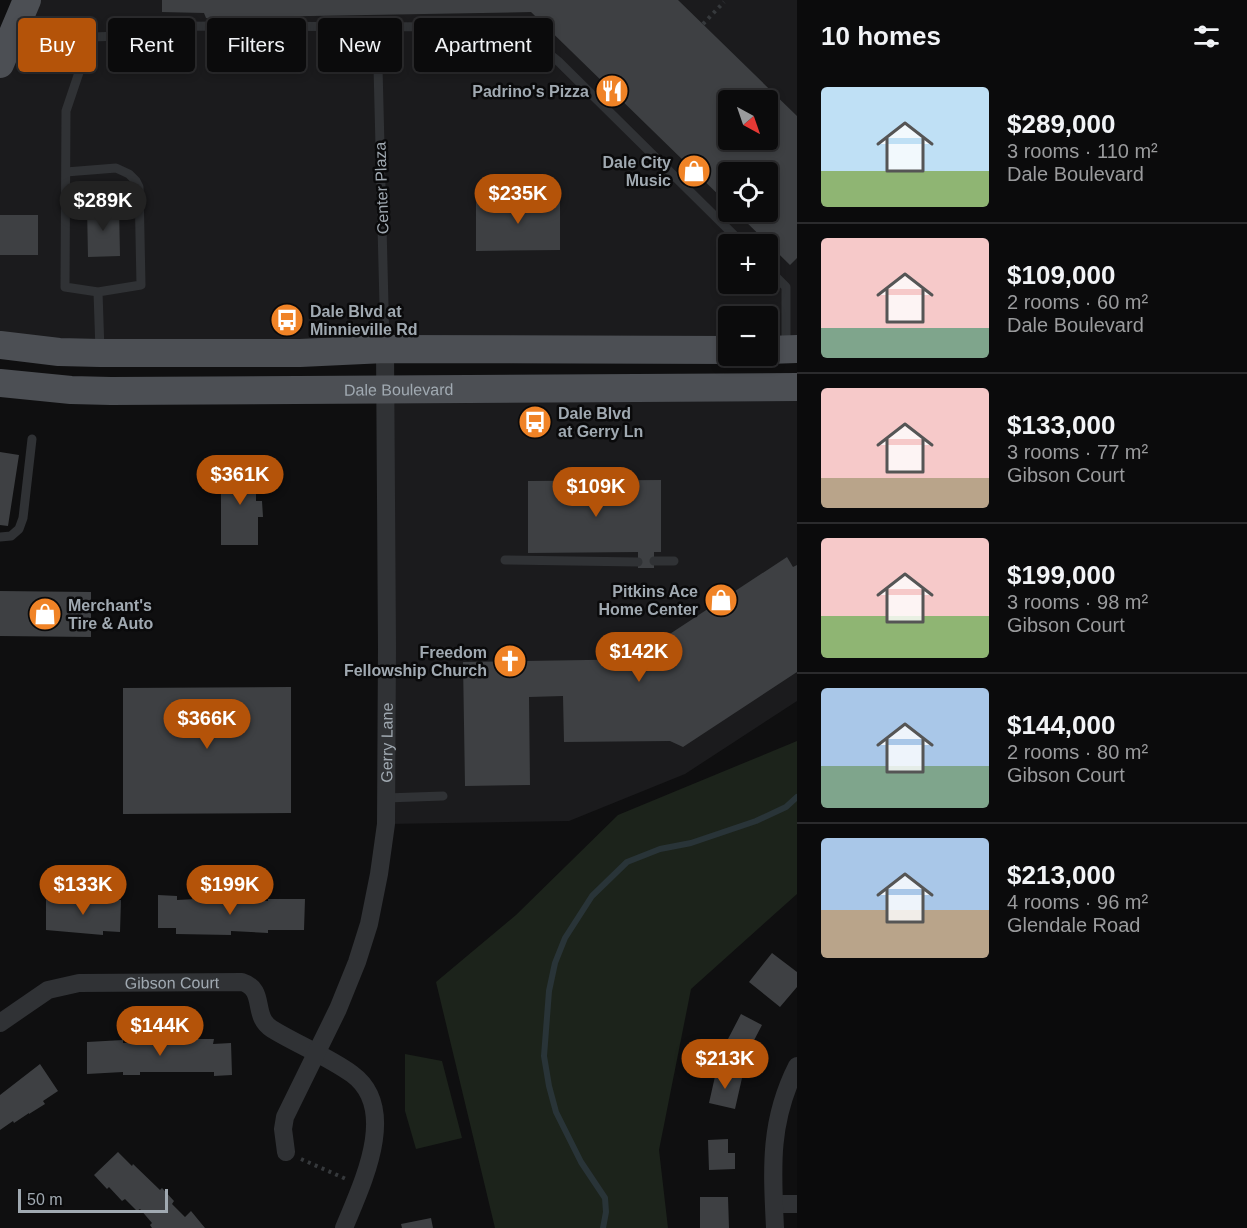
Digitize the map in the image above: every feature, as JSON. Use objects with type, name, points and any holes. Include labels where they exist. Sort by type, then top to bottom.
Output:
[{"type":"main road","points":[[0,64],[27,0]]},
{"type":"main road","points":[[1,345],[59,352],[100,353],[300,353],[385,349],[718,350]]},
{"type":"main road","name":"Dale Boulevard","points":[[0,383],[91,391],[797,387]]},
{"type":"street","name":"Gerry Lane","points":[[286,1152],[285,1117],[318,1053],[357,962],[369,924],[380,874],[386,824],[385,349]]},
{"type":"street","name":"Gibson Court","points":[[0,1023],[48,990],[73,984],[242,982],[248,984],[256,992],[263,1022],[318,1053]]},
{"type":"street","points":[[318,1053],[360,1080],[369,1093],[375,1109],[375,1136],[361,1185],[344,1228]]},
{"type":"street","points":[[775,1228],[773,1152],[776,1123],[784,1095],[797,1066]]},
{"type":"street","points":[[774,1204],[797,1204]]},
{"type":"lane","points":[[66,172],[116,168],[129,174],[140,187],[141,285],[98,292],[65,287],[66,111],[91,37],[122,36],[136,26],[318,27]]},
{"type":"lane","points":[[402,27],[479,27],[499,29],[529,39],[559,62],[733,234]]},
{"type":"lane","name":"Center Plaza","points":[[378,72],[385,349]]},
{"type":"lane","points":[[778,279],[786,287],[797,288]]},
{"type":"lane","points":[[784,349],[786,287]]},
{"type":"lane","points":[[98,292],[100,353]]},
{"type":"lane","points":[[0,537],[11,536],[22,524],[32,440]]},
{"type":"lane","points":[[505,560],[638,562]]},
{"type":"lane","points":[[654,561],[674,561]]},
{"type":"lane","points":[[386,798],[443,796]]},
{"type":"path","points":[[702,24],[724,2]]},
{"type":"path","points":[[286,1152],[361,1185]]},
{"type":"shaded area","points":[[27,0],[797,0],[797,349],[778,349],[778,306],[718,306],[718,349],[41,350],[0,335],[0,64],[18,21],[18,72],[96,72],[96,18],[19,18]]},
{"type":"shaded area","points":[[797,387],[797,701],[685,774],[569,821],[386,824],[386,389]]},
{"type":"shaded area","points":[[797,741],[797,894],[691,989],[659,1150],[668,1228],[495,1228],[436,982],[516,915],[618,815]]},
{"type":"shaded area","points":[[405,1054],[442,1061],[462,1138],[416,1149],[405,1111]]},
{"type":"building","points":[[162,0],[678,0],[770,90],[718,90],[718,150],[778,150],[778,97],[797,116],[797,258],[790,265],[778,253],[778,234],[758,234],[746,222],[778,222],[778,162],[718,162],[718,194],[553,33],[553,18],[537,18],[531,12],[206,18],[204,13],[162,12]]},
{"type":"building","points":[[560,199],[560,250],[476,251],[476,200]]},
{"type":"building","points":[[87,207],[119,207],[120,256],[88,257]]},
{"type":"building","points":[[0,215],[38,215],[38,255],[0,255]]},
{"type":"building","points":[[0,452],[19,455],[8,526],[0,525]]},
{"type":"building","points":[[221,465],[256,465],[256,501],[262,501],[263,517],[258,517],[258,545],[221,545]]},
{"type":"building","points":[[661,480],[661,552],[654,552],[654,568],[638,568],[638,552],[528,553],[528,481]]},
{"type":"building","points":[[787,557],[793,567],[797,565],[797,672],[683,747],[670,741],[564,742],[563,696],[529,697],[530,785],[465,786],[463,662],[651,659],[650,647]]},
{"type":"building","name":"Merchant's Tire & Auto","points":[[0,591],[91,592],[91,637],[0,636]]},
{"type":"building","points":[[291,687],[291,813],[123,814],[123,688]]},
{"type":"building","points":[[158,895],[177,896],[177,900],[214,898],[214,902],[232,902],[231,899],[268,901],[268,899],[305,899],[304,930],[268,930],[268,933],[231,931],[231,935],[176,934],[176,928],[158,928]]},
{"type":"building","points":[[46,899],[121,900],[120,932],[103,931],[103,935],[46,930]]},
{"type":"building","points":[[772,953],[797,972],[797,987],[780,1007],[749,982]]},
{"type":"building","points":[[741,1014],[762,1025],[749,1050],[728,1039]]},
{"type":"building","points":[[178,1039],[214,1039],[213,1044],[231,1043],[232,1075],[214,1076],[214,1072],[140,1072],[140,1075],[123,1075],[123,1072],[87,1074],[87,1042],[123,1040],[123,1043],[140,1043],[140,1041],[178,1041]]},
{"type":"building","points":[[40,1064],[58,1091],[43,1101],[45,1104],[0,1130],[0,1095]]},
{"type":"building","points":[[716,1072],[742,1078],[735,1109],[709,1103]]},
{"type":"building","points":[[728,1139],[728,1153],[735,1153],[735,1169],[709,1170],[708,1140]]},
{"type":"building","points":[[118,1152],[160,1190],[162,1188],[174,1201],[172,1204],[185,1217],[191,1211],[205,1228],[152,1228],[150,1225],[152,1223],[140,1209],[137,1211],[125,1199],[122,1201],[109,1187],[107,1189],[94,1175]]},
{"type":"building","points":[[700,1197],[728,1197],[729,1228],[700,1228]]},
{"type":"building","points":[[431,1218],[433,1228],[402,1228],[401,1224]]},
{"type":"waterway","points":[[603,1228],[606,1212],[605,1198],[581,1162],[556,1112],[544,1056],[549,991],[555,963],[565,938],[592,896],[627,862],[660,849],[691,843],[756,821],[786,807],[797,797]]},
{"type":"place","name":"Padrino's Pizza","points":[[612,91]]},
{"type":"place","name":"Dale City Music","points":[[694,171]]},
{"type":"place","name":"Dale Blvd at Minnieville Rd","points":[[287,320]]},
{"type":"place","name":"Dale Blvd at Gerry Ln","points":[[535,422]]},
{"type":"place","name":"Pitkins Ace Home Center","points":[[721,600]]},
{"type":"place","name":"Merchant's Tire & Auto","points":[[45,614]]},
{"type":"place","name":"Freedom Fellowship Church","points":[[510,661]]}]
